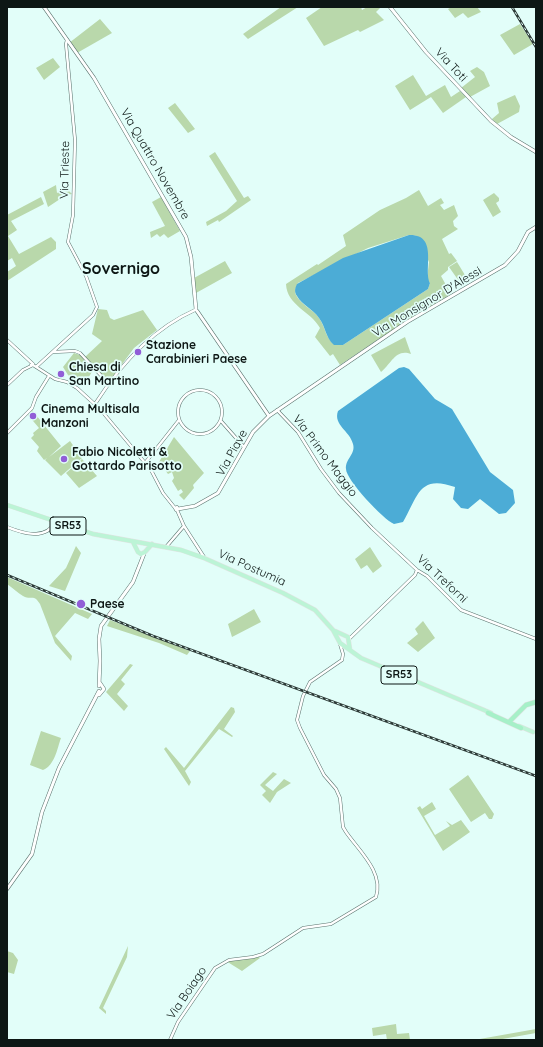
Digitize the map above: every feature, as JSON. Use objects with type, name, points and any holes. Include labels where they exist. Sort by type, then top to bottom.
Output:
[{"type":"highway","points":[[509,722],[526,705],[536,702]]},
{"type":"highway","name":"SR53","points":[[488,713],[520,727]]},
{"type":"highway","points":[[499,717],[506,718],[515,716]]},
{"type":"highway","points":[[515,716],[515,721],[520,727]]},
{"type":"main road","points":[[44,7],[69,42]]},
{"type":"main road","name":"Via Toti","points":[[390,7],[426,52],[503,132],[536,152]]},
{"type":"main road","name":"Via Quattro Novembre","points":[[69,42],[94,78],[186,237],[191,257],[196,310],[269,416]]},
{"type":"main road","name":"Via Monsignor D'Alessi","points":[[317,383],[412,319],[505,265],[518,251],[528,232],[536,227]]},
{"type":"main road","name":"Via Piave","points":[[176,509],[195,506],[216,495],[224,484],[253,432],[269,416],[317,383]]},
{"type":"main road","name":"Via Postumia","points":[[7,505],[93,534],[199,553],[204,558],[310,607],[324,619],[333,630],[341,644],[369,661],[509,722]]},
{"type":"main road","points":[[131,541],[135,544],[141,559]]},
{"type":"main road","points":[[136,548],[142,543],[146,551]]},
{"type":"main road","points":[[7,889],[32,854],[46,801],[62,762],[97,696],[104,690],[99,682],[99,636],[103,622],[136,576],[141,559],[152,544]]},
{"type":"main road","points":[[138,552],[146,551]]},
{"type":"main road","name":"Via Postumia","points":[[333,630],[345,635]]},
{"type":"main road","points":[[345,635],[349,641],[350,650]]},
{"type":"main road","points":[[341,644],[345,635]]},
{"type":"main road","points":[[341,644],[349,641]]},
{"type":"main road","points":[[100,692],[101,686]]},
{"type":"main road","name":"Via Postumia","points":[[480,709],[534,732]]},
{"type":"street","name":"Via Trieste","points":[[53,352],[96,311],[97,303],[68,242],[73,216],[75,140],[67,48],[69,42]]},
{"type":"street","points":[[95,404],[140,345],[182,317],[196,310]]},
{"type":"street","points":[[7,340],[33,366],[49,376],[71,384],[95,404],[145,463],[163,493],[176,509],[184,526],[192,537],[199,553]]},
{"type":"street","points":[[7,385],[33,366],[41,363],[53,352],[75,351],[80,352],[109,384]]},
{"type":"street","points":[[7,433],[32,408],[36,397],[49,376]]},
{"type":"street","points":[[200,390],[208,391],[218,398],[222,409],[221,421],[211,432],[197,434],[184,428],[179,420],[178,409],[182,398],[188,393],[200,390]]},
{"type":"street","name":"Via Primo Maggio","points":[[277,410],[298,432],[321,469],[339,492],[375,531]]},
{"type":"street","points":[[145,463],[179,420]]},
{"type":"street","points":[[221,421],[244,447]]},
{"type":"street","points":[[7,527],[36,534],[50,529],[55,522]]},
{"type":"street","points":[[168,547],[184,526]]},
{"type":"street","name":"Via Treforni","points":[[375,531],[417,570],[427,576],[462,610],[536,639]]},
{"type":"street","points":[[349,641],[352,635],[415,575],[417,570]]},
{"type":"street","points":[[345,635],[352,635]]},
{"type":"street","name":"Via Boiago","points":[[170,1040],[178,1022],[211,977],[215,968],[229,960],[253,957],[263,954],[303,928],[328,925],[376,897],[378,886],[377,878],[368,860],[343,827],[340,798],[336,789],[324,774],[300,728],[297,718],[303,696],[308,686],[314,679],[342,660],[344,655],[341,644]]},
{"type":"green space","points":[[281,7],[298,7],[248,39],[243,34]]},
{"type":"green space","points":[[322,7],[361,7],[362,10],[367,7],[381,7],[376,12],[384,20],[360,32],[358,30],[324,46],[306,18]]},
{"type":"green space","points":[[452,7],[477,7],[481,12],[468,18],[463,13],[455,18],[448,9]]},
{"type":"green space","points":[[100,19],[112,33],[77,53],[69,43]]},
{"type":"green space","points":[[520,24],[533,44],[514,55],[500,35]]},
{"type":"green space","points":[[53,58],[60,67],[44,80],[36,68]]},
{"type":"green space","points":[[477,67],[484,72],[490,86],[470,97],[461,88],[475,77],[470,71]]},
{"type":"green space","points":[[413,75],[426,96],[445,85],[451,97],[460,91],[466,97],[443,113],[431,97],[410,110],[395,86]]},
{"type":"green space","points":[[515,95],[520,106],[519,112],[497,124],[492,119],[499,113],[497,103]]},
{"type":"green space","points":[[175,103],[195,129],[188,133],[168,108]]},
{"type":"green space","points":[[215,152],[244,198],[248,196],[251,200],[219,222],[218,220],[207,226],[206,222],[226,211],[237,201],[209,156]]},
{"type":"green space","points":[[56,185],[57,193],[66,188],[72,194],[66,195],[48,207],[43,192]]},
{"type":"green space","points":[[419,190],[428,206],[441,198],[444,203],[440,205],[444,210],[454,205],[458,216],[453,221],[454,226],[458,229],[442,239],[449,254],[451,253],[457,261],[448,267],[448,270],[441,276],[451,294],[409,319],[340,365],[333,354],[330,356],[315,337],[320,328],[311,317],[290,298],[287,292],[286,284],[346,246],[343,235],[380,210]],"holes":[[[409,235],[417,236],[429,262],[427,279],[430,283],[428,289],[343,345],[335,345],[327,336],[319,318],[301,302],[295,294],[298,283],[368,248]]]},
{"type":"green space","points":[[494,193],[499,198],[499,201],[496,203],[501,212],[493,217],[483,200]]},
{"type":"green space","points":[[41,197],[44,204],[11,221],[17,230],[8,236],[19,254],[51,237],[56,242],[56,249],[7,281],[7,272],[16,266],[12,258],[7,261],[7,215]]},
{"type":"green space","points":[[161,197],[180,231],[168,238],[164,234],[160,237],[157,234],[151,238],[150,232],[165,226],[152,202]]},
{"type":"green space","points":[[225,261],[232,273],[196,293],[194,278]]},
{"type":"green space","points":[[457,262],[468,280],[461,284],[449,267]]},
{"type":"green space","points":[[98,309],[107,310],[110,318],[114,320],[143,310],[157,330],[134,348],[109,382],[85,357],[102,341],[92,334]]},
{"type":"green space","points":[[405,337],[411,354],[401,353],[381,372],[371,355]]},
{"type":"green space","points":[[74,353],[80,355],[93,370],[87,380],[84,378],[79,383],[68,375],[63,367]]},
{"type":"green space","points":[[32,410],[61,446],[49,457],[70,441],[82,458],[61,476],[45,460],[47,458],[44,460],[37,451],[39,447],[31,438],[34,435],[33,433],[39,428],[28,415]]},
{"type":"green space","points":[[174,437],[204,473],[193,485],[194,488],[184,500],[179,495],[183,492],[181,489],[178,491],[172,481],[174,478],[172,472],[168,474],[159,462]]},
{"type":"green space","points":[[82,459],[97,476],[79,488],[66,473]]},
{"type":"green space","points":[[76,546],[81,553],[65,591],[49,586],[66,568]]},
{"type":"green space","points":[[370,547],[382,566],[373,573],[367,565],[361,569],[355,559]]},
{"type":"green space","points":[[7,577],[92,614],[88,619],[75,613],[55,636],[72,656],[71,661],[55,643],[38,601],[34,598],[23,596],[7,584]]},
{"type":"green space","points":[[254,609],[261,622],[232,637],[228,624]]},
{"type":"green space","points":[[110,620],[190,651],[187,655],[159,643],[107,626]]},
{"type":"green space","points":[[423,621],[435,638],[418,652],[407,643],[418,634],[415,629]]},
{"type":"green space","points":[[130,664],[133,665],[121,680],[125,684],[117,694],[128,706],[124,711],[106,692]]},
{"type":"green space","points":[[231,707],[234,708],[235,712],[224,729],[233,736],[232,737],[219,729],[185,771],[191,782],[189,786],[164,749],[166,747],[184,768]]},
{"type":"green space","points":[[41,731],[61,738],[53,761],[43,770],[30,765]]},
{"type":"green space","points":[[273,772],[277,774],[265,785],[273,791],[284,779],[291,783],[277,792],[270,803],[262,795],[266,791],[260,785]]},
{"type":"green space","points":[[468,775],[494,814],[492,819],[489,819],[485,813],[471,822],[449,789]]},
{"type":"green space","points":[[432,802],[436,809],[424,816],[435,835],[450,826],[446,821],[452,825],[461,820],[470,832],[443,851],[417,808],[420,806],[422,809]]},
{"type":"green space","points":[[128,946],[127,957],[103,1008],[106,1011],[106,1014],[99,1008]]},
{"type":"green space","points":[[7,951],[13,953],[18,960],[14,974],[7,972]]},
{"type":"green space","points":[[260,958],[242,971],[226,961]]},
{"type":"green space","points":[[396,1024],[397,1034],[409,1033],[410,1040],[387,1040],[386,1034],[373,1036],[372,1028]]},
{"type":"green space","points":[[536,1029],[536,1033],[497,1040],[474,1040]]},
{"type":"water","points":[[409,235],[418,236],[424,240],[427,246],[428,277],[430,283],[428,289],[343,345],[334,345],[329,339],[319,318],[299,299],[295,290],[297,284],[343,258]]},
{"type":"water","points":[[404,367],[409,369],[435,399],[452,409],[490,472],[513,490],[515,503],[506,513],[499,514],[480,499],[468,509],[461,508],[453,499],[455,487],[434,483],[421,490],[403,522],[394,524],[374,508],[352,482],[346,469],[346,465],[354,448],[349,435],[338,420],[338,411],[399,368]]},
{"type":"railway","points":[[512,7],[536,47]]},
{"type":"railway","points":[[7,575],[153,636],[536,776]]},
{"type":"place","name":"Stazione Carabinieri Paese","points":[[138,352]]},
{"type":"place","name":"Chiesa di San Martino","points":[[61,374]]},
{"type":"place","name":"Cinema Multisala Manzoni","points":[[33,416]]},
{"type":"place","name":"Fabio Nicoletti & Gottardo Parisotto","points":[[64,459]]},
{"type":"place","name":"Paese","points":[[81,604]]},
{"type":"district","name":"Sovernigo","points":[[121,269]]}]
